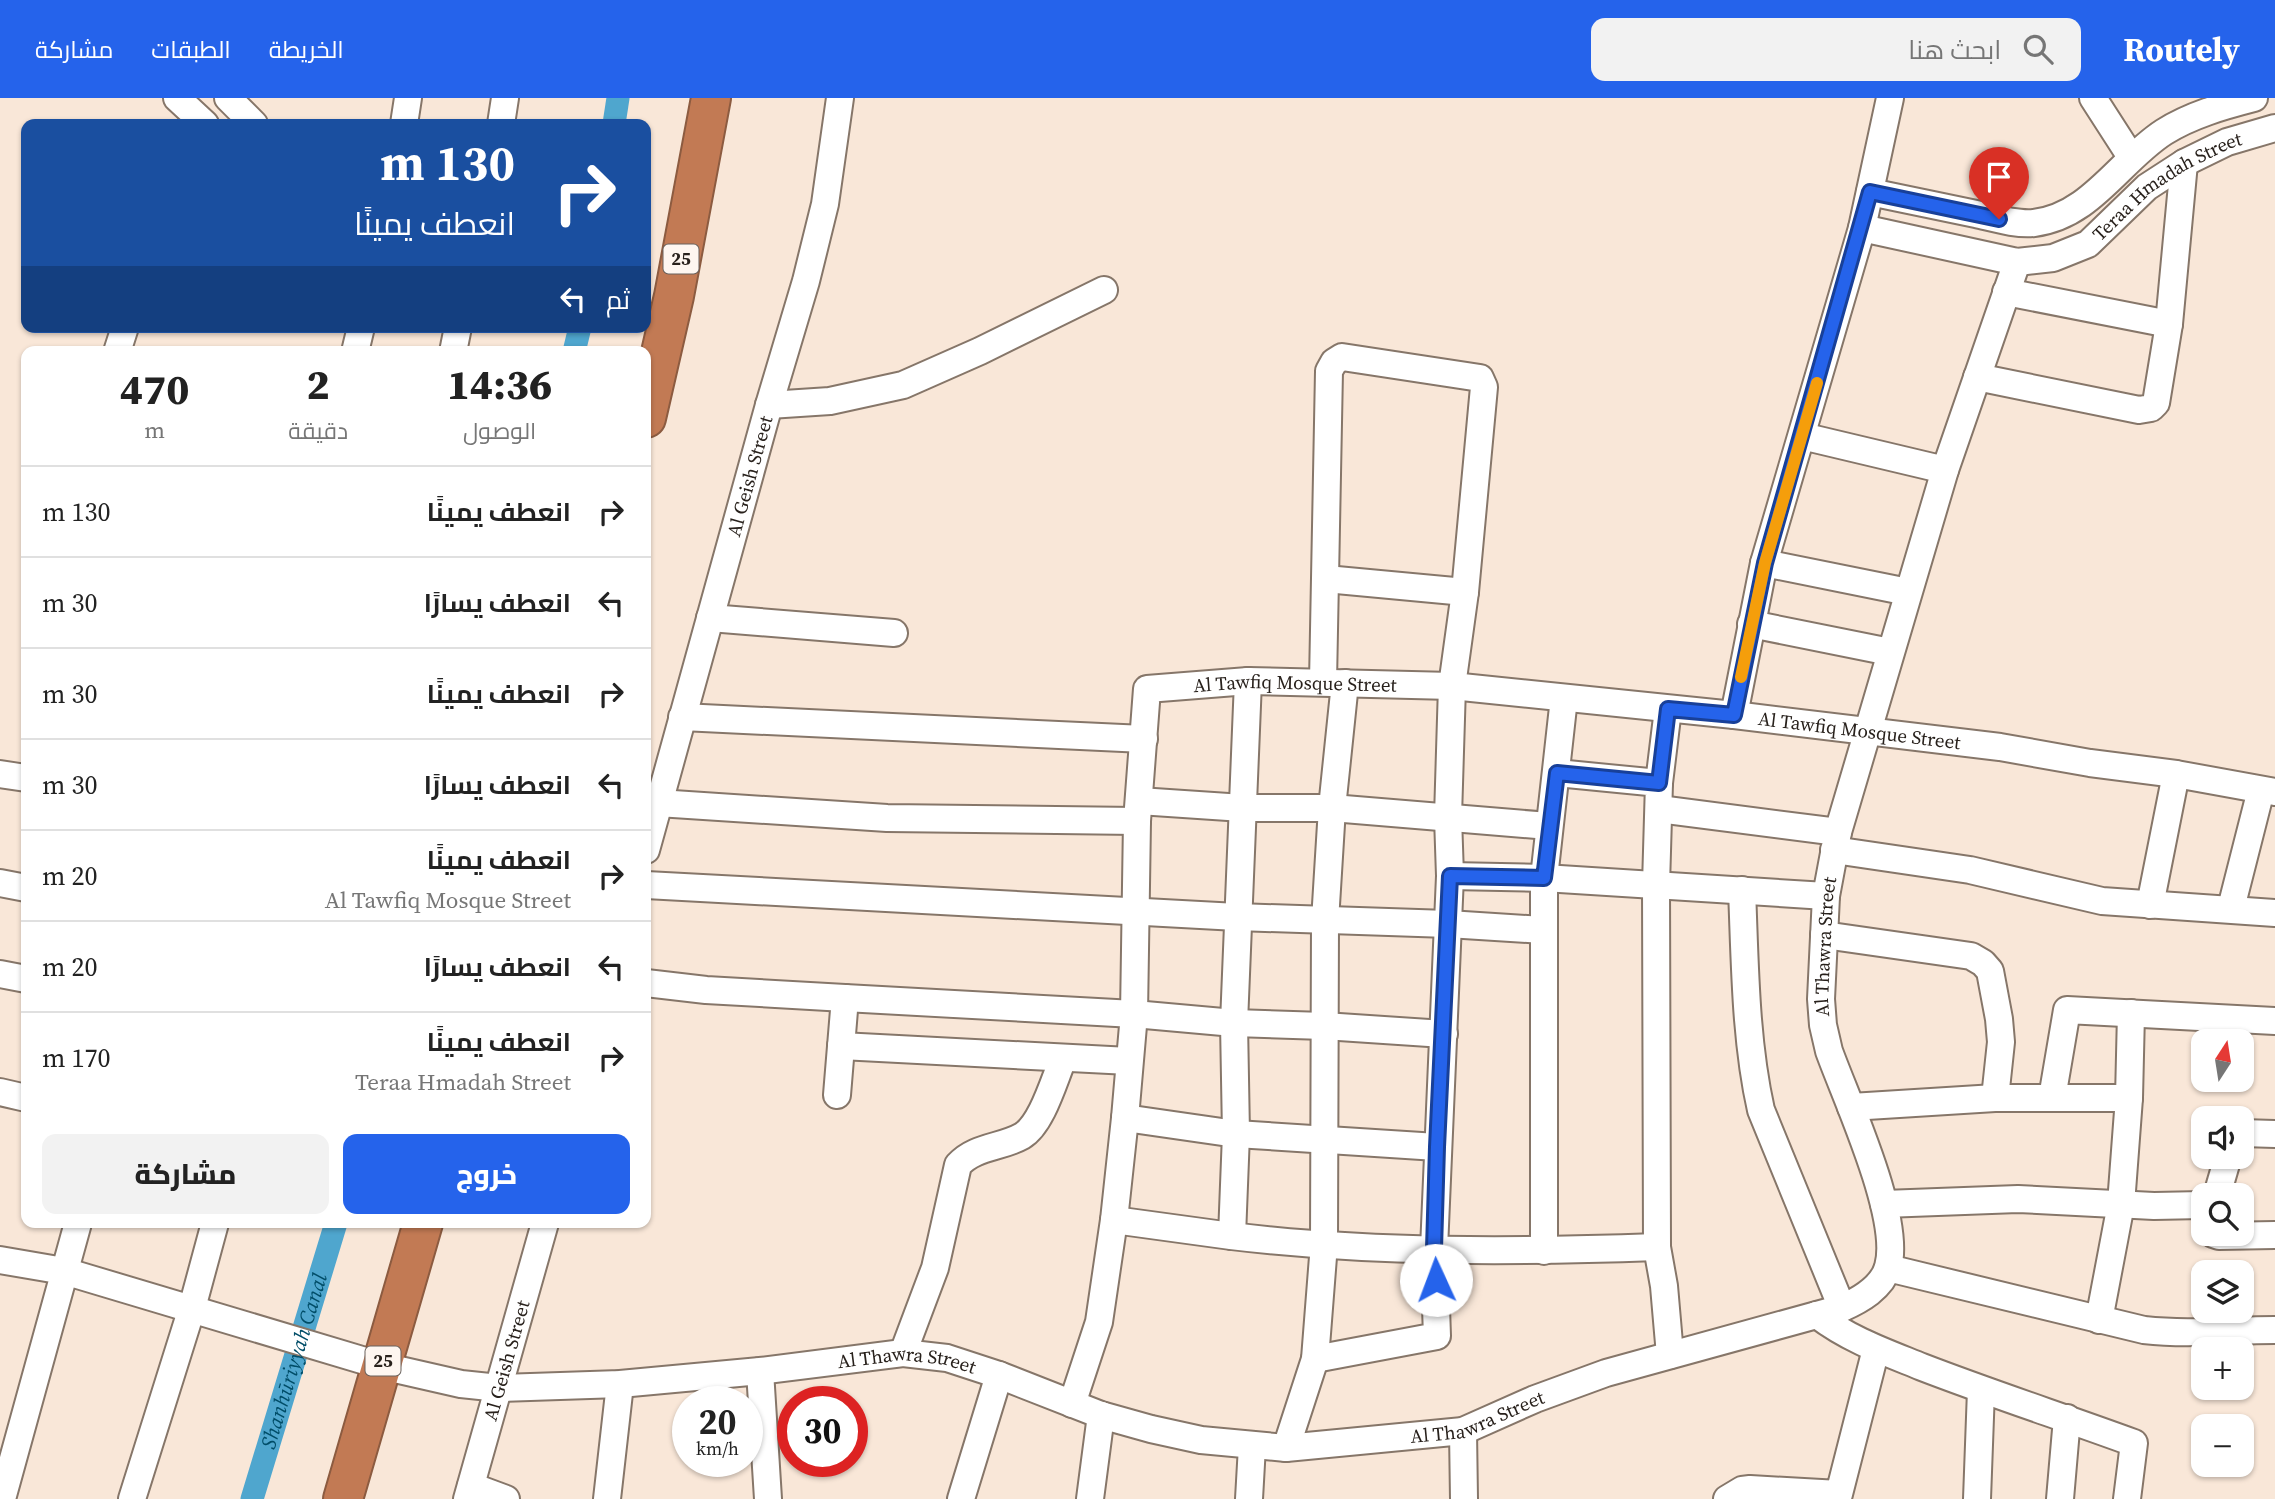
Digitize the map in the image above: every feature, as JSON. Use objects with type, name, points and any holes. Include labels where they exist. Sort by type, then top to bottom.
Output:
[{"type":"highway","name":"25","points":[[651,396],[674,296],[711,98]]},
{"type":"highway","name":"25","points":[[343,1499],[422,1228]]},
{"type":"street","points":[[228,98],[249,119]]},
{"type":"street","points":[[405,119],[408,98]]},
{"type":"street","points":[[502,119],[505,98]]},
{"type":"street","name":"Al Geish Street","points":[[651,830],[769,404],[806,281],[825,204],[841,98]]},
{"type":"street","points":[[1734,715],[1765,563],[1862,228],[1890,98]]},
{"type":"street","points":[[2093,98],[2131,157]]},
{"type":"street","name":"Teraa Hmadah Street","points":[[1870,192],[1999,219],[2032,223],[2065,216],[2092,197],[2131,157],[2165,131],[2213,109],[2254,98]]},
{"type":"street","name":"Teraa Hmadah Street","points":[[1862,228],[2017,262],[2053,258],[2088,244],[2147,187],[2183,163],[2227,142],[2275,128]]},
{"type":"street","points":[[1977,377],[2145,410],[2156,403],[2169,324],[2183,163]]},
{"type":"street","name":"Al Thawra Street","points":[[0,1260],[73,1274],[382,1366],[461,1384],[499,1388],[620,1384],[760,1371],[903,1353],[947,1358],[999,1375],[1101,1415],[1188,1437],[1286,1448],[1463,1431],[1535,1399],[1606,1373],[1829,1312],[1861,1300],[1877,1286],[1888,1268],[1891,1239],[1884,1204],[1829,1051],[1823,1025],[1821,999],[1826,896],[1836,841],[1908,592],[1945,470],[2017,262]]},
{"type":"street","points":[[769,404],[830,401],[903,385],[980,351],[1104,290]]},
{"type":"street","points":[[2006,292],[2169,324]]},
{"type":"street","points":[[1286,1448],[1315,1359],[1324,1244],[1325,921],[1332,808],[1334,682],[1326,579],[1329,371],[1334,362],[1342,357],[1480,378],[1483,381],[1465,592],[1452,686],[1448,817],[1450,876],[1434,1249],[1437,1336],[1315,1359]]},
{"type":"street","points":[[1802,436],[1945,470]]},
{"type":"street","points":[[1765,563],[1908,592]]},
{"type":"street","points":[[1326,579],[1465,592]]},
{"type":"street","points":[[710,618],[894,633]]},
{"type":"street","points":[[1751,624],[1890,652]]},
{"type":"street","points":[[1232,1236],[1236,1134],[1234,1023],[1237,918],[1248,681]]},
{"type":"street","name":"Al Tawfiq Mosque Street","points":[[1144,739],[1147,689],[1248,681],[1452,686],[1734,715],[2000,747],[2268,791]]},
{"type":"street","points":[[1544,1251],[1544,878],[1564,698]]},
{"type":"street","points":[[1668,709],[1659,796],[1656,885],[1657,1247],[1664,1286],[1670,1355]]},
{"type":"street","points":[[682,717],[1144,739],[1138,811],[1134,1014],[1114,1220],[1100,1322],[1072,1404]]},
{"type":"street","points":[[1557,773],[1836,841],[2102,901],[2275,913]]},
{"type":"street","points":[[0,774],[21,777]]},
{"type":"street","points":[[2150,905],[2176,774]]},
{"type":"street","points":[[2231,908],[2268,791]]},
{"type":"street","points":[[658,803],[887,818],[1332,808],[1549,826]]},
{"type":"street","points":[[1450,876],[1544,878],[1826,896]]},
{"type":"street","points":[[0,883],[21,887]]},
{"type":"street","points":[[651,885],[1135,910],[1237,918],[1448,924],[1543,930]]},
{"type":"street","points":[[1742,890],[1746,980],[1758,1096],[1829,1312],[1844,1334],[1876,1349],[1980,1390],[2134,1443],[2127,1499]]},
{"type":"street","points":[[1824,935],[1971,956],[1983,963],[1990,971],[1999,1019],[2000,1052],[1995,1098]]},
{"type":"street","points":[[0,974],[21,978]]},
{"type":"street","points":[[651,984],[845,999],[1444,1034]]},
{"type":"street","points":[[837,1095],[845,999]]},
{"type":"street","points":[[2052,1098],[2067,1010],[2275,1021]]},
{"type":"street","points":[[2099,1320],[2121,1204],[2129,1098],[2131,1013]]},
{"type":"street","points":[[841,1046],[1129,1061]]},
{"type":"street","points":[[903,1353],[935,1268],[958,1165],[969,1153],[1014,1139],[1033,1126],[1063,1059]]},
{"type":"street","points":[[0,1092],[21,1097]]},
{"type":"street","points":[[1851,1107],[1995,1098],[2129,1098]]},
{"type":"street","points":[[1125,1118],[1236,1134],[1437,1147]]},
{"type":"street","points":[[2254,1133],[2275,1134]]},
{"type":"street","points":[[1884,1204],[2018,1199],[2191,1205]]},
{"type":"street","points":[[1114,1220],[1232,1236],[1324,1244],[1544,1251],[1657,1247]]},
{"type":"street","points":[[2,1499],[11,1422],[73,1274],[78,1228]]},
{"type":"street","points":[[132,1499],[192,1308],[214,1228]]},
{"type":"street","name":"Al Geish Street","points":[[469,1492],[544,1228]]},
{"type":"street","points":[[2254,1236],[2275,1236]]},
{"type":"street","points":[[1888,1268],[2144,1330],[2181,1334],[2239,1330],[2275,1331]]},
{"type":"street","points":[[1727,1499],[1742,1490],[1750,1489],[1839,1494],[1876,1349]]},
{"type":"street","points":[[760,1371],[768,1499]]},
{"type":"street","points":[[961,1499],[999,1375]]},
{"type":"street","points":[[607,1499],[620,1384]]},
{"type":"street","points":[[1977,1499],[1980,1390]]},
{"type":"street","points":[[1090,1499],[1101,1415]]},
{"type":"street","points":[[2060,1499],[2067,1418]]},
{"type":"street","points":[[1463,1431],[1464,1499]]},
{"type":"street","points":[[1249,1499],[1252,1446]]},
{"type":"street","points":[[469,1492],[506,1499]]},
{"type":"waterway","name":"Shanhūriyyah Canal","points":[[615,119],[618,98]]},
{"type":"waterway","name":"Shanhūriyyah Canal","points":[[575,346],[579,333]]},
{"type":"waterway","name":"Shanhūriyyah Canal","points":[[252,1499],[334,1228]]},
{"type":"slow traffic","points":[[1741,677],[1765,563],[1817,383]]},
{"type":"route","points":[[1436,1280],[1434,1249],[1437,1147],[1450,876],[1544,878],[1557,773],[1659,783],[1668,709],[1734,715],[1765,563],[1862,228],[1870,192],[1999,219]]}]
